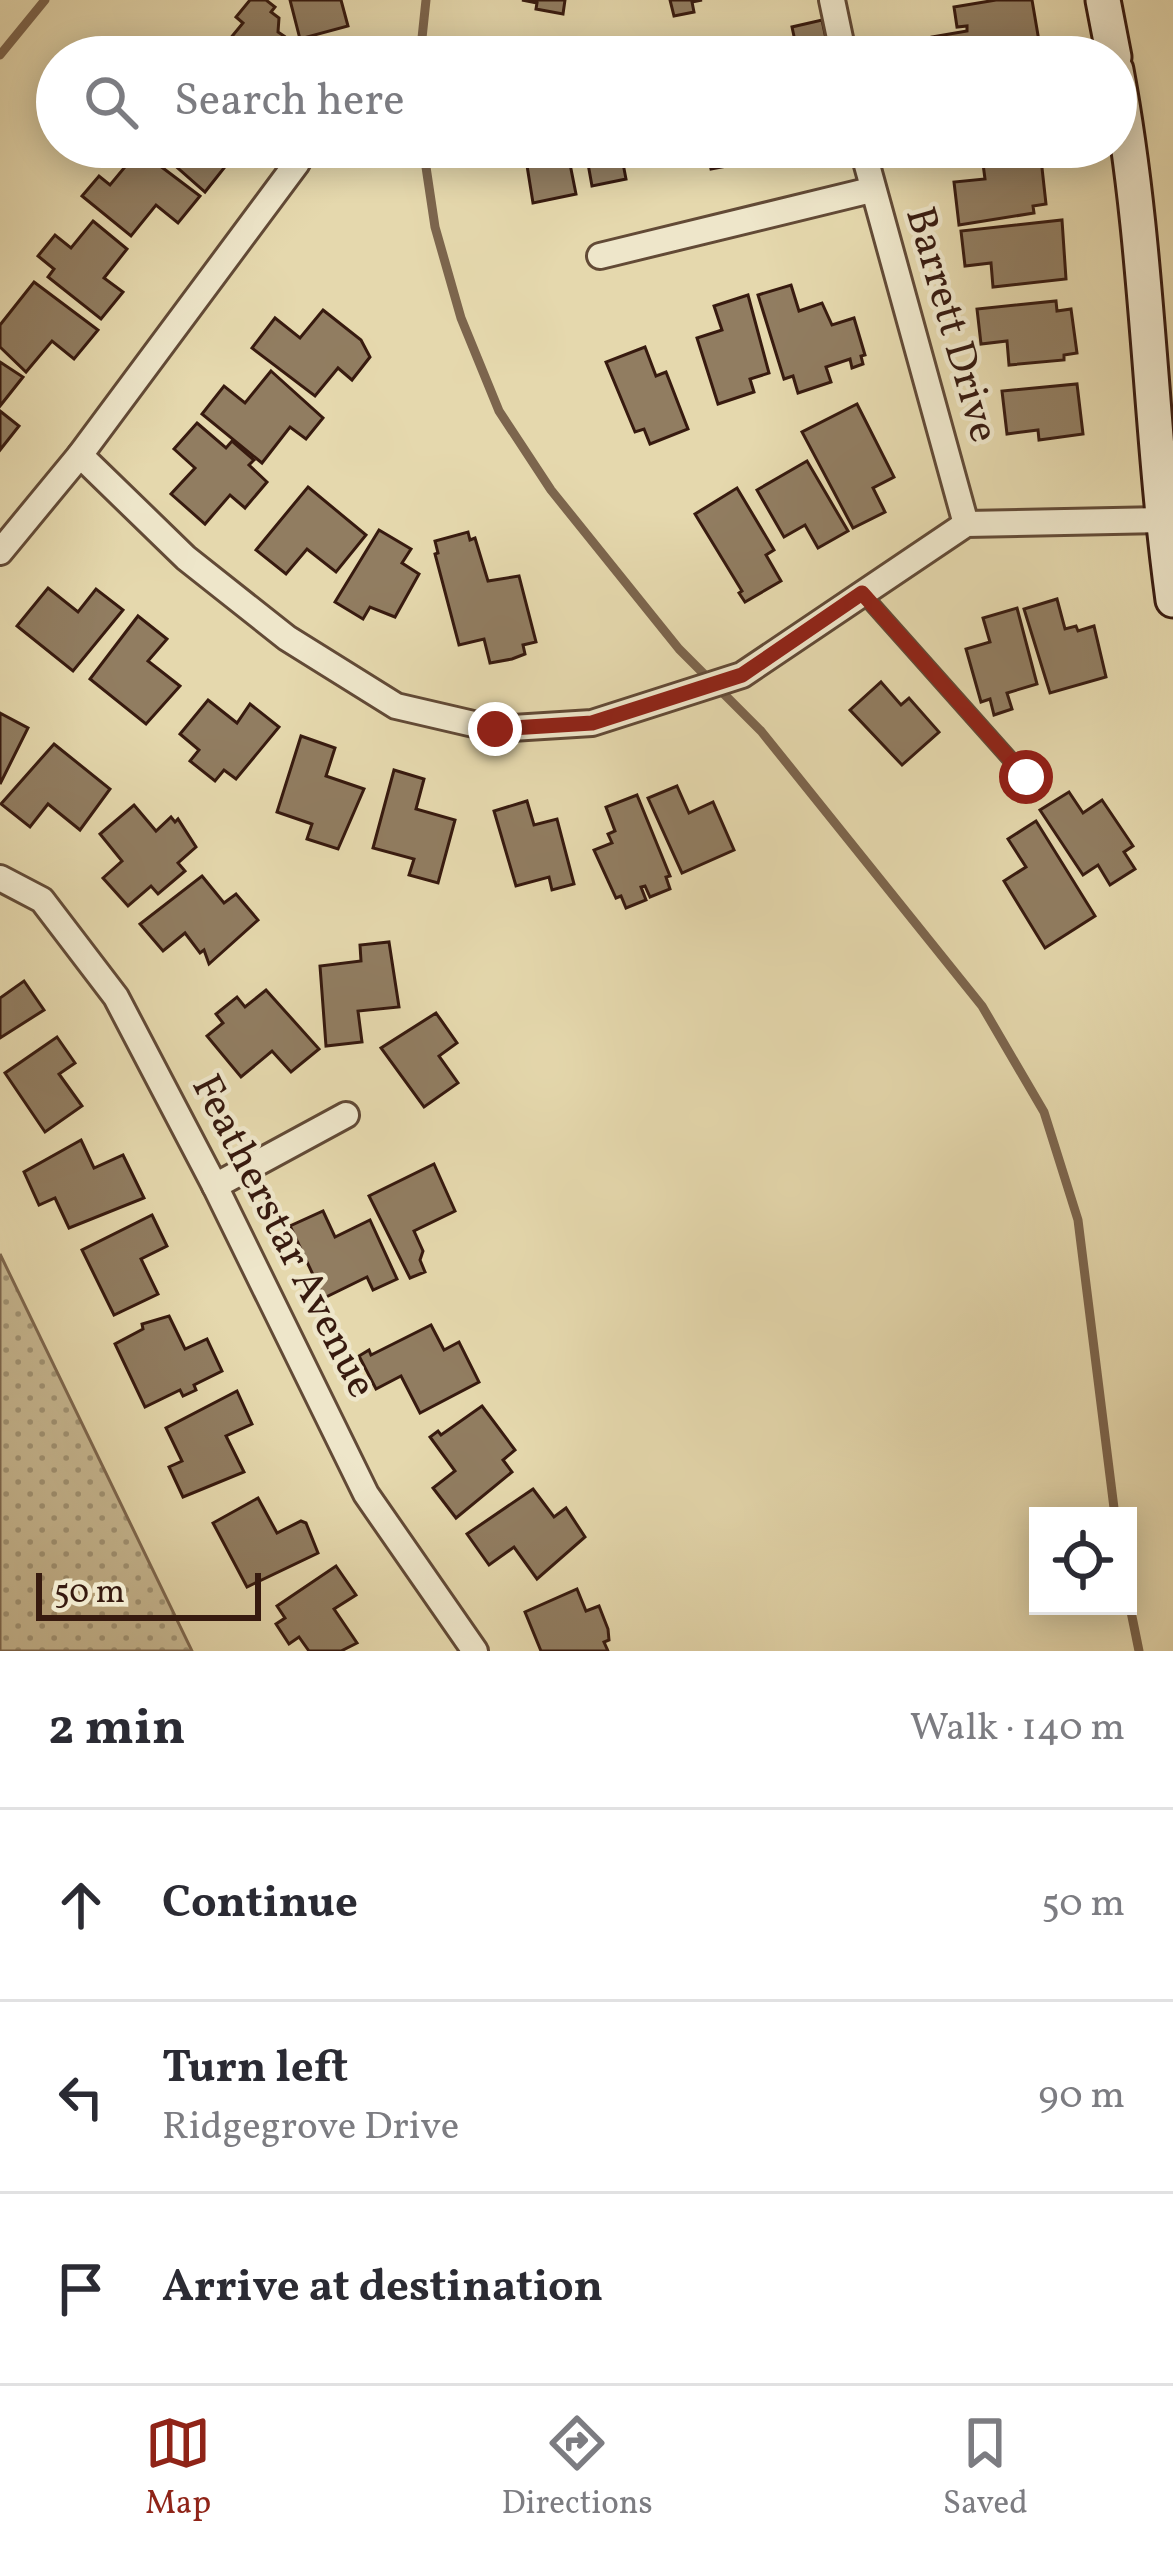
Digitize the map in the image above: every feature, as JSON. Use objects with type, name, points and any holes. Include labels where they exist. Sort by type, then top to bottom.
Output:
[{"type":"main road","points":[[1103,0],[1110,36]]},
{"type":"main road","points":[[1133,168],[1162,520],[1173,600]]},
{"type":"street","points":[[832,0],[840,36]]},
{"type":"street","points":[[0,552],[80,455],[294,168]]},
{"type":"street","name":"Barrett Drive","points":[[866,168],[965,524]]},
{"type":"street","points":[[600,256],[871,190]]},
{"type":"street","points":[[80,455],[186,557],[287,638],[396,706],[495,729],[592,723],[742,675],[965,524],[1162,520]]},
{"type":"street","name":"Featherstar Avenue","points":[[0,878],[42,901],[116,998],[215,1186],[366,1494],[475,1651]]},
{"type":"street","points":[[215,1186],[346,1115]]},
{"type":"lane","points":[[862,593],[1026,777]]},
{"type":"shaded area","points":[[0,1254],[192,1651],[0,1651]]},
{"type":"building","points":[[250,0],[266,0],[275,7],[271,12],[279,18],[278,32],[284,36],[232,36],[243,23],[236,17]]},
{"type":"building","points":[[290,0],[341,0],[348,26],[299,36]]},
{"type":"building","points":[[522,0],[565,0],[563,14],[536,9],[537,3]]},
{"type":"building","points":[[670,0],[702,0],[692,2],[694,12],[674,16]]},
{"type":"building","points":[[1032,0],[1038,36],[938,36],[967,31],[967,26],[957,27],[954,7]]},
{"type":"building","points":[[822,20],[825,36],[794,36],[792,27]]},
{"type":"building","points":[[124,168],[163,168],[200,196],[178,223],[156,205],[131,236],[82,196],[99,176],[110,185]]},
{"type":"building","points":[[178,168],[224,168],[205,192]]},
{"type":"building","points":[[527,168],[571,168],[576,194],[533,203]]},
{"type":"building","points":[[589,168],[624,168],[626,179],[592,186]]},
{"type":"building","points":[[984,168],[1042,168],[1046,204],[1033,206],[1034,213],[959,225],[954,182],[985,179]]},
{"type":"building","points":[[1062,220],[1066,279],[993,287],[991,263],[965,266],[961,231]]},
{"type":"building","points":[[93,221],[127,249],[104,278],[123,292],[101,319],[48,277],[54,269],[38,256],[55,235],[71,248]]},
{"type":"building","points":[[34,282],[98,330],[74,359],[52,341],[26,372],[0,347],[0,325]]},
{"type":"building","points":[[791,285],[799,311],[822,303],[832,325],[854,318],[865,355],[861,356],[863,364],[852,368],[850,359],[826,367],[831,382],[798,393],[793,376],[784,379],[758,295]]},
{"type":"building","points":[[748,295],[769,373],[750,379],[754,392],[718,404],[697,338],[722,330],[714,306]]},
{"type":"building","points":[[1056,301],[1057,311],[1071,309],[1077,353],[1064,355],[1064,360],[1009,365],[1007,341],[981,344],[977,309]]},
{"type":"building","points":[[323,310],[361,340],[370,357],[352,380],[338,368],[315,396],[252,348],[275,318],[300,338]]},
{"type":"building","points":[[645,347],[656,376],[666,372],[688,429],[650,444],[644,429],[635,432],[606,362]]},
{"type":"building","points":[[0,362],[23,377],[0,406]]},
{"type":"building","points":[[271,371],[323,418],[306,439],[290,427],[262,463],[202,414],[224,386],[245,403]]},
{"type":"building","points":[[1077,384],[1083,434],[1039,440],[1038,430],[1007,434],[1002,391]]},
{"type":"building","points":[[857,404],[894,477],[873,488],[885,512],[853,528],[802,432]]},
{"type":"building","points":[[0,411],[19,426],[0,450]]},
{"type":"building","points":[[197,423],[226,448],[232,441],[254,460],[249,465],[267,482],[245,508],[230,495],[205,524],[171,494],[195,468],[174,449]]},
{"type":"building","points":[[807,461],[848,531],[818,548],[805,525],[784,537],[757,490]]},
{"type":"building","points":[[308,487],[366,535],[336,572],[307,549],[286,574],[256,550]]},
{"type":"building","points":[[737,488],[774,550],[766,555],[781,581],[745,602],[695,514]]},
{"type":"building","points":[[379,530],[411,549],[402,563],[419,574],[395,617],[370,607],[363,619],[335,602]]},
{"type":"building","points":[[468,532],[470,540],[475,538],[488,581],[519,576],[536,642],[523,645],[525,654],[490,663],[484,639],[459,645],[435,541]]},
{"type":"building","points":[[48,588],[78,612],[96,589],[123,610],[73,671],[17,626]]},
{"type":"building","points":[[1057,599],[1065,629],[1094,626],[1106,677],[1050,693],[1024,609]]},
{"type":"building","points":[[1017,608],[1037,684],[1007,693],[1012,709],[994,715],[990,699],[981,702],[966,649],[990,642],[983,618]]},
{"type":"building","points":[[138,616],[167,639],[148,661],[180,686],[146,724],[90,679]]},
{"type":"building","points":[[881,682],[901,705],[909,698],[939,732],[902,765],[850,710]]},
{"type":"building","points":[[208,700],[237,723],[250,704],[279,727],[236,779],[224,770],[215,781],[190,761],[199,750],[180,734]]},
{"type":"building","points":[[0,713],[28,728],[0,784]]},
{"type":"building","points":[[301,736],[335,748],[326,776],[364,789],[338,849],[307,839],[312,824],[277,812]]},
{"type":"building","points":[[54,744],[110,789],[80,830],[48,804],[30,827],[1,804]]},
{"type":"building","points":[[394,770],[424,779],[416,809],[455,820],[438,883],[409,875],[414,859],[373,848]]},
{"type":"building","points":[[677,786],[689,813],[713,802],[734,850],[682,873],[648,798]]},
{"type":"building","points":[[1069,792],[1083,813],[1102,800],[1133,846],[1124,852],[1135,869],[1110,885],[1098,865],[1083,875],[1040,810]]},
{"type":"building","points":[[637,795],[670,876],[666,877],[670,889],[650,897],[645,886],[641,887],[646,900],[626,908],[621,896],[616,898],[594,850],[612,843],[608,834],[615,831],[606,807]]},
{"type":"building","points":[[527,801],[534,825],[557,819],[574,884],[552,890],[549,877],[516,886],[494,811]]},
{"type":"building","points":[[134,805],[156,831],[171,817],[175,822],[178,819],[196,847],[178,863],[185,871],[158,894],[151,886],[128,906],[103,878],[122,861],[100,834]]},
{"type":"building","points":[[1036,821],[1095,916],[1045,948],[1004,881],[1026,867],[1008,839]]},
{"type":"building","points":[[202,876],[224,903],[236,894],[258,920],[209,964],[204,950],[200,953],[185,933],[163,951],[140,924]]},
{"type":"building","points":[[389,942],[399,1007],[358,1011],[362,1042],[326,1046],[320,966],[361,961],[360,945]]},
{"type":"building","points":[[24,981],[44,1010],[0,1038],[0,998]]},
{"type":"building","points":[[266,990],[319,1049],[291,1072],[272,1051],[241,1077],[207,1036],[223,1023],[216,1014],[237,997],[245,1007]]},
{"type":"building","points":[[436,1013],[457,1043],[439,1056],[458,1083],[424,1107],[381,1048]]},
{"type":"building","points":[[57,1037],[75,1063],[59,1074],[82,1106],[45,1132],[5,1073]]},
{"type":"building","points":[[81,1140],[94,1168],[123,1155],[144,1198],[69,1228],[55,1198],[39,1205],[24,1172]]},
{"type":"building","points":[[434,1164],[455,1211],[414,1231],[425,1272],[410,1278],[369,1196]]},
{"type":"building","points":[[323,1211],[335,1237],[370,1220],[397,1279],[373,1290],[367,1277],[324,1298],[290,1226]]},
{"type":"building","points":[[152,1215],[167,1246],[141,1259],[158,1294],[114,1315],[82,1250]]},
{"type":"building","points":[[169,1316],[185,1349],[207,1339],[222,1371],[194,1385],[196,1390],[183,1396],[180,1390],[145,1407],[115,1344],[143,1329],[142,1324]]},
{"type":"building","points":[[431,1325],[444,1350],[459,1342],[479,1382],[420,1413],[401,1376],[376,1389],[359,1356],[369,1350],[371,1355]]},
{"type":"building","points":[[237,1391],[252,1424],[226,1436],[244,1472],[183,1497],[169,1467],[182,1461],[166,1428]]},
{"type":"building","points":[[482,1406],[515,1450],[503,1460],[512,1472],[456,1518],[433,1488],[455,1471],[430,1437],[438,1431],[441,1435]]},
{"type":"building","points":[[533,1489],[554,1517],[566,1508],[585,1537],[537,1579],[514,1547],[489,1565],[467,1534]]},
{"type":"building","points":[[258,1498],[277,1533],[306,1523],[318,1553],[247,1587],[213,1523]]},
{"type":"building","points":[[336,1566],[356,1595],[334,1609],[357,1643],[341,1651],[309,1651],[299,1637],[289,1644],[276,1624],[285,1618],[277,1606]]},
{"type":"building","points":[[577,1589],[586,1611],[599,1606],[608,1629],[609,1640],[604,1642],[608,1651],[541,1651],[525,1612]]},
{"type":"waterway","points":[[0,55],[45,0]]},
{"type":"waterway","points":[[422,36],[426,0]]},
{"type":"waterway","points":[[426,168],[435,227],[461,318],[499,411],[551,490],[679,649],[761,731],[982,1006],[1044,1112],[1078,1220],[1114,1507]]},
{"type":"waterway","points":[[1132,1615],[1139,1651]]},
{"type":"route","points":[[495,729],[592,723],[742,675],[862,593],[1026,777]]}]
